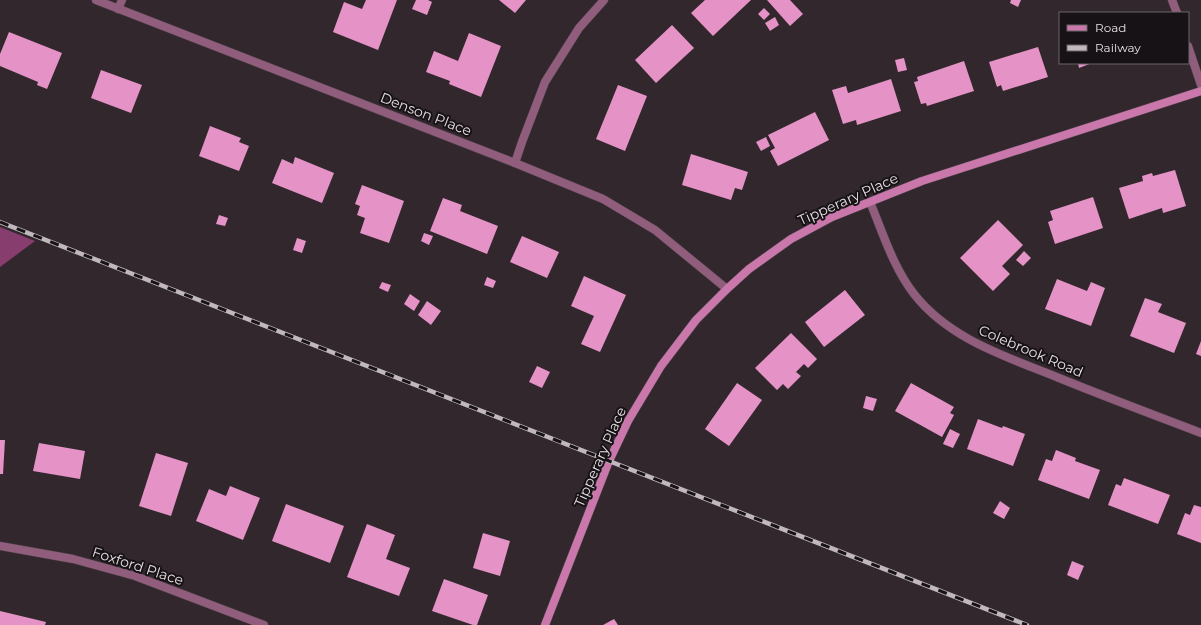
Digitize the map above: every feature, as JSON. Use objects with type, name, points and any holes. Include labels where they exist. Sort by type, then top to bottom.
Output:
[{"type":"street","name":"Denson Place","points":[[96,0],[604,199],[655,230],[727,289]]},
{"type":"street","points":[[118,9],[122,0]]},
{"type":"street","points":[[515,163],[545,82],[579,28],[604,0]]},
{"type":"street","points":[[1172,0],[1177,12]]},
{"type":"street","points":[[1189,49],[1201,85]]},
{"type":"street","name":"Tipperary Place","points":[[545,625],[609,461],[628,421],[661,366],[696,320],[749,269],[791,239],[832,217],[870,202],[929,179],[1201,92]]},
{"type":"street","name":"Colebrook Road","points":[[870,202],[893,258],[905,280],[915,295],[943,323],[981,347],[1201,433]]},
{"type":"street","name":"Foxford Place","points":[[0,546],[73,559],[135,576],[264,625]]},
{"type":"shaded area","points":[[0,227],[35,241],[0,267]]},
{"type":"building","points":[[366,0],[397,0],[378,50],[333,32],[344,2],[362,9]]},
{"type":"building","points":[[416,0],[428,0],[432,2],[427,15],[412,9]]},
{"type":"building","points":[[499,0],[526,0],[515,13]]},
{"type":"building","points":[[705,0],[751,0],[713,36],[691,13]]},
{"type":"building","points":[[767,0],[790,0],[803,14],[790,26]]},
{"type":"building","points":[[1011,0],[1021,0],[1018,7],[1010,3]]},
{"type":"building","points":[[764,8],[770,14],[764,20],[758,14]]},
{"type":"building","points":[[775,17],[779,25],[770,31],[765,23]]},
{"type":"building","points":[[672,25],[694,48],[656,83],[635,60]]},
{"type":"building","points":[[9,32],[62,53],[47,89],[37,85],[38,82],[0,66],[0,54]]},
{"type":"building","points":[[469,33],[501,46],[481,97],[449,84],[450,81],[426,72],[434,51],[458,61]]},
{"type":"building","points":[[1038,47],[1048,77],[1003,91],[1001,85],[997,87],[989,62]]},
{"type":"building","points":[[904,58],[907,70],[898,72],[895,60]]},
{"type":"building","points":[[964,61],[974,91],[927,106],[926,103],[921,104],[914,82],[918,81],[917,77]]},
{"type":"building","points":[[1078,64],[1089,64],[1079,68]]},
{"type":"building","points":[[101,70],[142,85],[131,113],[91,98]]},
{"type":"building","points":[[891,79],[901,111],[857,125],[856,120],[843,124],[832,90],[846,86],[848,93]]},
{"type":"building","points":[[618,85],[647,96],[625,151],[596,139]]},
{"type":"building","points":[[815,112],[829,140],[778,166],[770,151],[775,148],[768,135]]},
{"type":"building","points":[[210,126],[241,138],[239,142],[249,146],[239,171],[199,156]]},
{"type":"building","points":[[766,137],[770,146],[761,151],[756,142]]},
{"type":"building","points":[[691,154],[748,172],[742,190],[735,188],[731,200],[682,185]]},
{"type":"building","points":[[295,157],[334,173],[322,203],[272,183],[282,159],[293,164]]},
{"type":"building","points":[[1175,170],[1186,206],[1163,213],[1162,208],[1129,219],[1119,188],[1143,181],[1142,176],[1152,173],[1153,176]]},
{"type":"building","points":[[362,185],[404,201],[389,243],[360,233],[365,218],[357,215],[360,206],[355,204]]},
{"type":"building","points":[[1093,197],[1103,228],[1055,244],[1048,222],[1053,220],[1050,211]]},
{"type":"building","points":[[443,198],[462,205],[460,211],[498,226],[487,254],[430,231]]},
{"type":"building","points":[[219,215],[228,218],[225,226],[216,224]]},
{"type":"building","points":[[998,220],[1023,245],[1002,266],[1010,274],[993,291],[960,258]]},
{"type":"building","points":[[424,233],[433,236],[429,245],[421,241]]},
{"type":"building","points":[[522,236],[559,252],[547,278],[510,262]]},
{"type":"building","points":[[297,238],[306,241],[302,253],[293,250]]},
{"type":"building","points":[[1024,251],[1031,258],[1023,266],[1016,260]]},
{"type":"building","points":[[584,276],[626,295],[600,352],[581,344],[594,316],[571,306]]},
{"type":"building","points":[[487,277],[496,281],[493,288],[484,285]]},
{"type":"building","points":[[1057,279],[1087,291],[1091,282],[1105,288],[1091,326],[1045,309]]},
{"type":"building","points":[[382,282],[391,285],[388,292],[379,288]]},
{"type":"building","points":[[845,290],[865,315],[824,347],[805,322]]},
{"type":"building","points":[[410,294],[420,301],[414,311],[404,304]]},
{"type":"building","points":[[1145,298],[1162,304],[1158,312],[1186,323],[1174,353],[1130,336]]},
{"type":"building","points":[[427,301],[441,311],[431,325],[418,315]]},
{"type":"building","points":[[791,333],[817,359],[808,368],[804,364],[796,372],[801,376],[788,389],[783,384],[777,390],[755,368]]},
{"type":"building","points":[[1201,341],[1201,356],[1196,354]]},
{"type":"building","points":[[537,366],[550,372],[542,388],[529,382]]},
{"type":"building","points":[[737,383],[762,400],[729,446],[705,429]]},
{"type":"building","points":[[911,383],[954,407],[950,413],[954,415],[942,437],[895,411]]},
{"type":"building","points":[[866,396],[877,399],[873,411],[863,408]]},
{"type":"building","points":[[978,419],[1002,428],[1003,426],[1025,434],[1013,466],[967,449]]},
{"type":"building","points":[[950,429],[960,434],[953,448],[943,444]]},
{"type":"building","points":[[0,440],[5,440],[3,474],[0,474]]},
{"type":"building","points":[[39,443],[85,451],[80,479],[33,471]]},
{"type":"building","points":[[1056,450],[1076,458],[1075,461],[1100,470],[1089,499],[1038,480],[1046,459],[1052,461]]},
{"type":"building","points":[[156,453],[188,463],[171,516],[139,506]]},
{"type":"building","points":[[1124,478],[1170,495],[1158,524],[1108,505],[1116,484],[1121,486]]},
{"type":"building","points":[[230,486],[260,498],[243,540],[196,521],[209,489],[226,496]]},
{"type":"building","points":[[1000,501],[1010,508],[1004,519],[993,513]]},
{"type":"building","points":[[286,504],[344,526],[330,563],[272,541]]},
{"type":"building","points":[[1194,505],[1201,507],[1201,543],[1177,534],[1185,513],[1190,515]]},
{"type":"building","points":[[367,524],[395,535],[386,559],[410,568],[399,596],[347,577]]},
{"type":"building","points":[[483,533],[510,541],[500,576],[473,568]]},
{"type":"building","points":[[1072,561],[1084,566],[1078,580],[1067,575]]},
{"type":"building","points":[[444,579],[488,595],[477,625],[432,611]]},
{"type":"building","points":[[0,611],[46,622],[45,625],[0,625]]},
{"type":"building","points":[[614,619],[618,625],[603,625]]},
{"type":"railway","points":[[0,222],[1027,625]]}]
